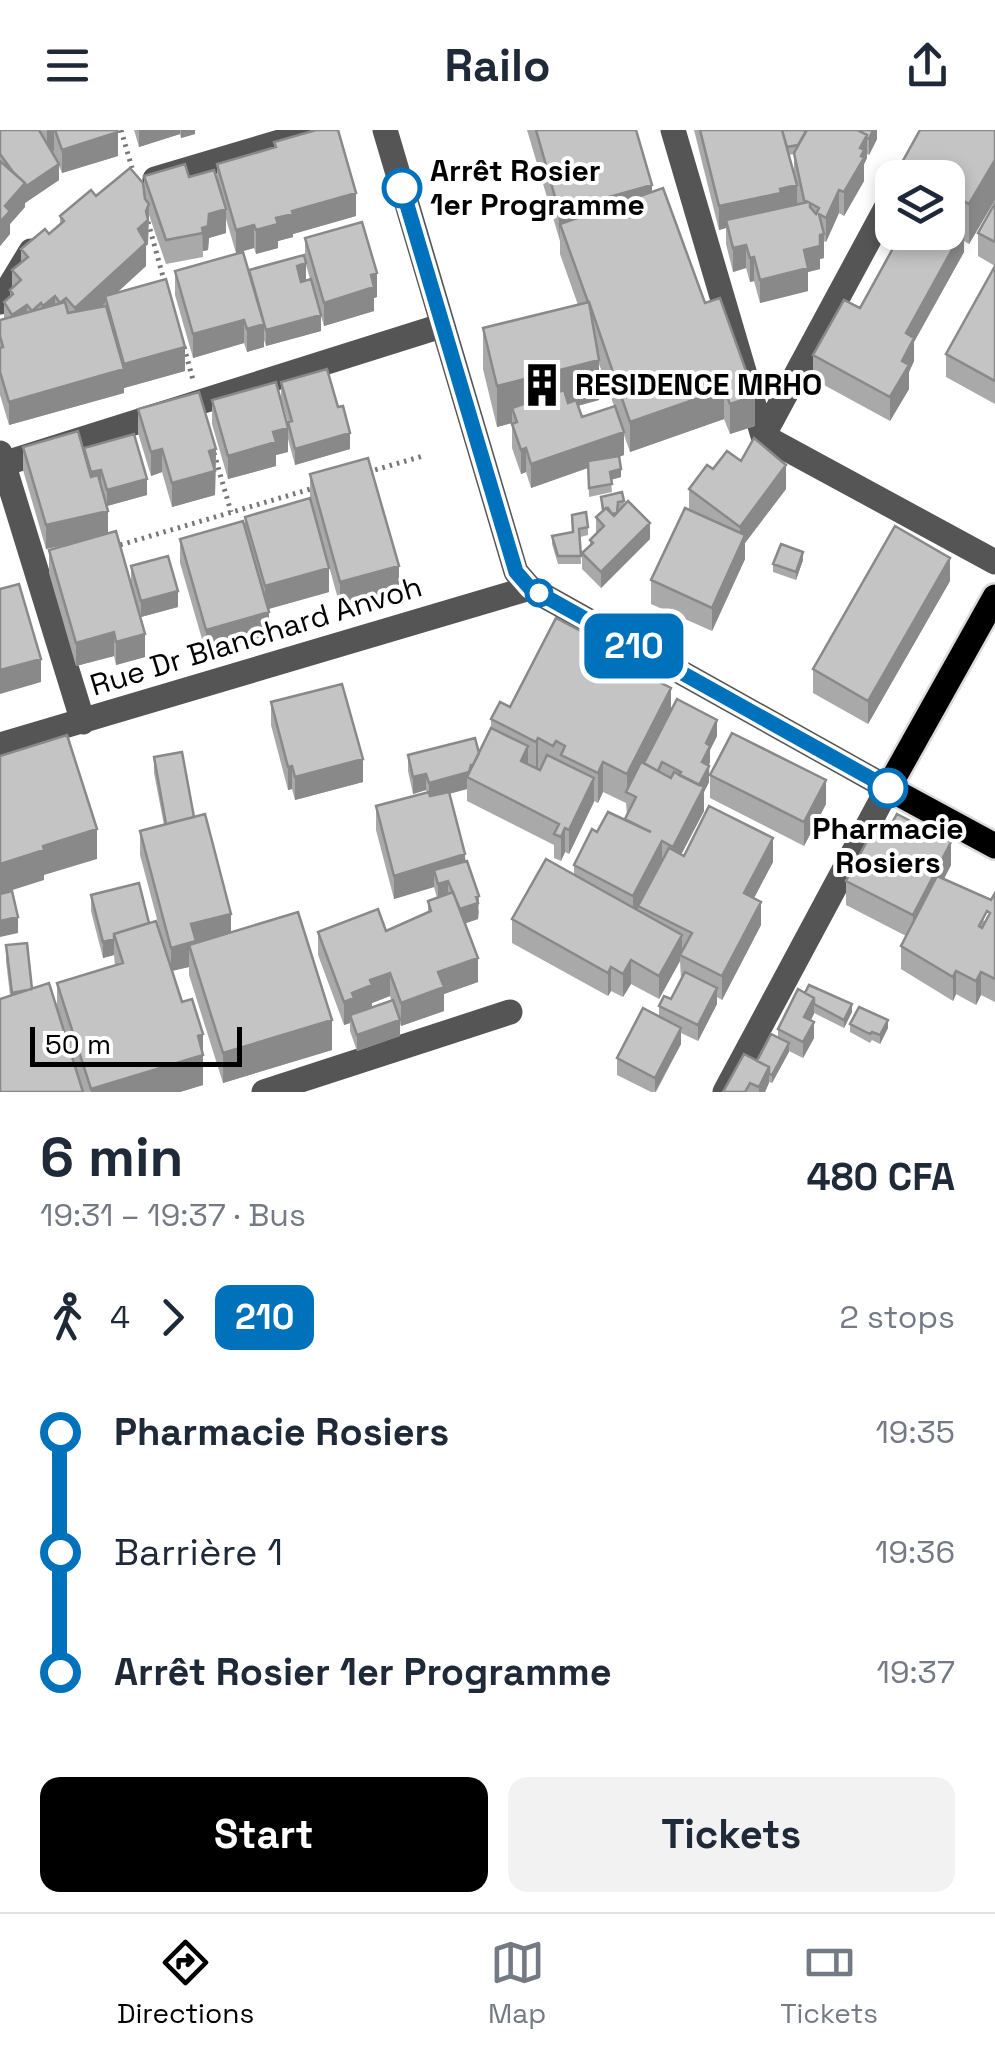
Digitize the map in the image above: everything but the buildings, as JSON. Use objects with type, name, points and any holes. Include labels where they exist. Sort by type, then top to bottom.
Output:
[{"type":"main road","points":[[995,596],[888,788],[995,846]]},
{"type":"street","points":[[137,185],[320,130]]},
{"type":"street","points":[[385,130],[512,563],[530,588],[888,788],[725,1092]]},
{"type":"street","points":[[672,130],[763,436],[995,562]]},
{"type":"street","points":[[763,436],[875,228]]},
{"type":"street","points":[[0,302],[28,254],[55,230]]},
{"type":"street","points":[[83,722],[1,458],[200,402],[441,326]]},
{"type":"street","name":"Rue Dr Blanchard Anvoh","points":[[0,745],[530,588]]},
{"type":"street","points":[[264,1092],[510,1012]]},
{"type":"path","points":[[121,130],[168,295]]},
{"type":"path","points":[[179,331],[231,512]]},
{"type":"path","points":[[365,473],[422,456]]},
{"type":"path","points":[[106,549],[327,484]]},
{"type":"bus line","name":"210","points":[[402,188],[516,572],[530,588],[888,788]]},
{"type":"place","name":"Arrêt Rosier 1er Programme","points":[[402,188]]},
{"type":"place","name":"RESIDENCE MRHO","points":[[542,385]]},
{"type":"place","name":"Pharmacie Rosiers","points":[[888,788]]}]
